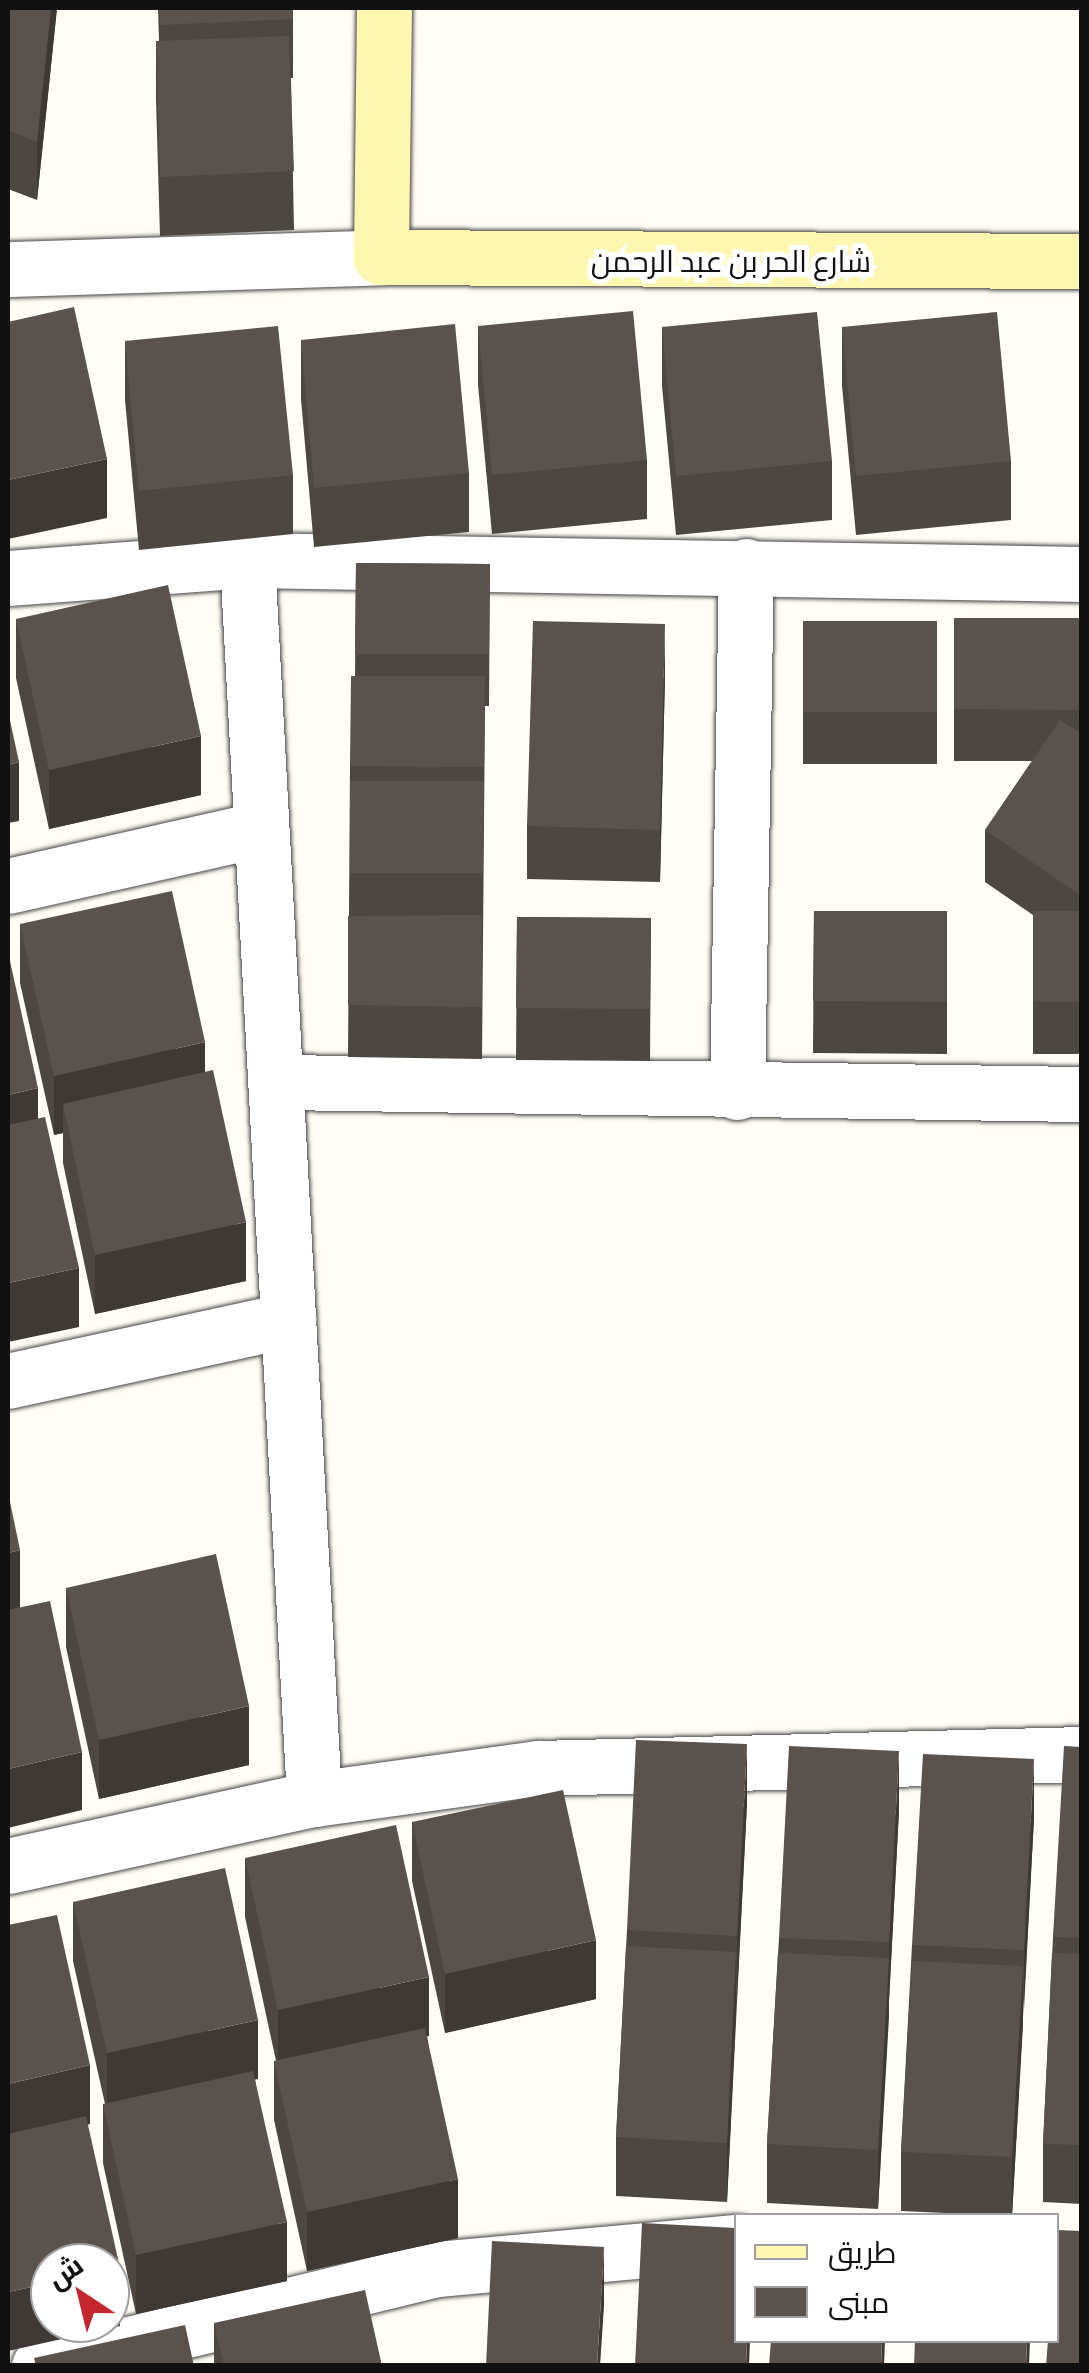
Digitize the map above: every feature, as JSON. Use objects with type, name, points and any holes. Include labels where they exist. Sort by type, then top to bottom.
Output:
[{"type":"street","points":[[8,268],[381,258],[384,8]]},
{"type":"street","name":"شارع الحر بن عبد الرحمن","points":[[381,258],[1082,262]]},
{"type":"street","points":[[247,560],[256,830],[281,1082],[288,1320],[314,1799]]},
{"type":"street","points":[[8,578],[247,560],[1082,574]]},
{"type":"street","points":[[738,1092],[746,566]]},
{"type":"street","points":[[8,886],[256,830]]},
{"type":"street","points":[[281,1082],[738,1092],[1082,1094]]},
{"type":"street","points":[[8,1381],[288,1320]]},
{"type":"street","points":[[8,1866],[314,1799],[538,1768],[1082,1754]]},
{"type":"street","points":[[39,2366],[437,2269],[734,2242]]},
{"type":"building","points":[[8,8],[51,8],[37,142],[8,130]]},
{"type":"building","points":[[159,8],[293,8],[293,19],[160,25]]},
{"type":"building","points":[[289,36],[294,171],[160,177],[156,41]]},
{"type":"building","points":[[74,307],[107,459],[8,480],[8,322]]},
{"type":"building","points":[[633,311],[647,460],[492,475],[478,326]]},
{"type":"building","points":[[817,312],[832,461],[676,476],[662,327]]},
{"type":"building","points":[[997,312],[1011,461],[856,476],[842,327]]},
{"type":"building","points":[[455,324],[469,473],[314,488],[301,340]]},
{"type":"building","points":[[278,326],[293,475],[139,491],[125,341]]},
{"type":"building","points":[[356,563],[490,564],[489,654],[355,654]]},
{"type":"building","points":[[168,585],[201,736],[49,770],[16,619]]},
{"type":"building","points":[[954,618],[1082,618],[1082,710],[954,709]]},
{"type":"building","points":[[533,621],[665,624],[660,830],[527,826]]},
{"type":"building","points":[[803,621],[937,621],[937,712],[803,712]]},
{"type":"building","points":[[351,676],[485,676],[484,767],[350,766]]},
{"type":"building","points":[[8,711],[19,762],[8,765]]},
{"type":"building","points":[[1060,720],[1082,734],[1080,895],[985,830]]},
{"type":"building","points":[[350,781],[484,781],[483,873],[350,873]]},
{"type":"building","points":[[172,891],[205,1042],[54,1076],[20,924]]},
{"type":"building","points":[[814,911],[947,911],[947,1002],[813,1001]]},
{"type":"building","points":[[1033,911],[1082,911],[1082,1002],[1033,1002]]},
{"type":"building","points":[[482,915],[482,1007],[348,1005],[348,916]]},
{"type":"building","points":[[517,917],[651,918],[650,1009],[516,1008]]},
{"type":"building","points":[[8,952],[38,1088],[8,1095]]},
{"type":"building","points":[[213,1070],[246,1222],[95,1255],[63,1104]]},
{"type":"building","points":[[45,1117],[79,1268],[8,1283],[8,1125]]},
{"type":"building","points":[[8,1492],[20,1550],[8,1553]]},
{"type":"building","points":[[216,1554],[249,1706],[99,1740],[66,1588]]},
{"type":"building","points":[[50,1601],[82,1752],[8,1769],[8,1610]]},
{"type":"building","points":[[636,1740],[747,1744],[737,1936],[627,1930]]},
{"type":"building","points":[[789,1746],[899,1751],[889,1942],[779,1938]]},
{"type":"building","points":[[1064,1746],[1082,1747],[1082,1938],[1053,1937]]},
{"type":"building","points":[[923,1754],[1034,1759],[1024,1950],[912,1945]]},
{"type":"building","points":[[563,1790],[596,1940],[445,1974],[412,1822]]},
{"type":"building","points":[[396,1825],[429,1977],[278,2010],[245,1858]]},
{"type":"building","points":[[225,1868],[258,2020],[107,2053],[73,1902]]},
{"type":"building","points":[[57,1915],[90,2065],[8,2084],[8,1925]]},
{"type":"building","points":[[626,1946],[736,1952],[727,2143],[616,2137]]},
{"type":"building","points":[[778,1953],[889,1958],[878,2150],[767,2144]]},
{"type":"building","points":[[1052,1953],[1082,1954],[1082,2145],[1043,2144]]},
{"type":"building","points":[[912,1961],[1023,1966],[1012,2157],[901,2152]]},
{"type":"building","points":[[425,2028],[458,2179],[307,2212],[274,2061]]},
{"type":"building","points":[[253,2071],[287,2222],[136,2255],[103,2104]]},
{"type":"building","points":[[86,2116],[114,2243],[30,2243],[30,2287],[8,2292],[8,2134]]},
{"type":"building","points":[[642,2223],[734,2228],[734,2343],[747,2343],[746,2366],[635,2366]]},
{"type":"building","points":[[1059,2230],[1082,2231],[1082,2366],[1046,2366],[1048,2343],[1059,2343]]},
{"type":"building","points":[[492,2241],[604,2247],[597,2366],[486,2366]]},
{"type":"building","points":[[365,2290],[382,2366],[224,2366],[214,2323]]},
{"type":"building","points":[[185,2325],[194,2366],[36,2366],[34,2358],[103,2343],[130,2343],[130,2337]]},
{"type":"building","points":[[771,2343],[882,2343],[881,2366],[769,2366]]},
{"type":"building","points":[[915,2343],[1027,2343],[1026,2366],[914,2366]]}]
